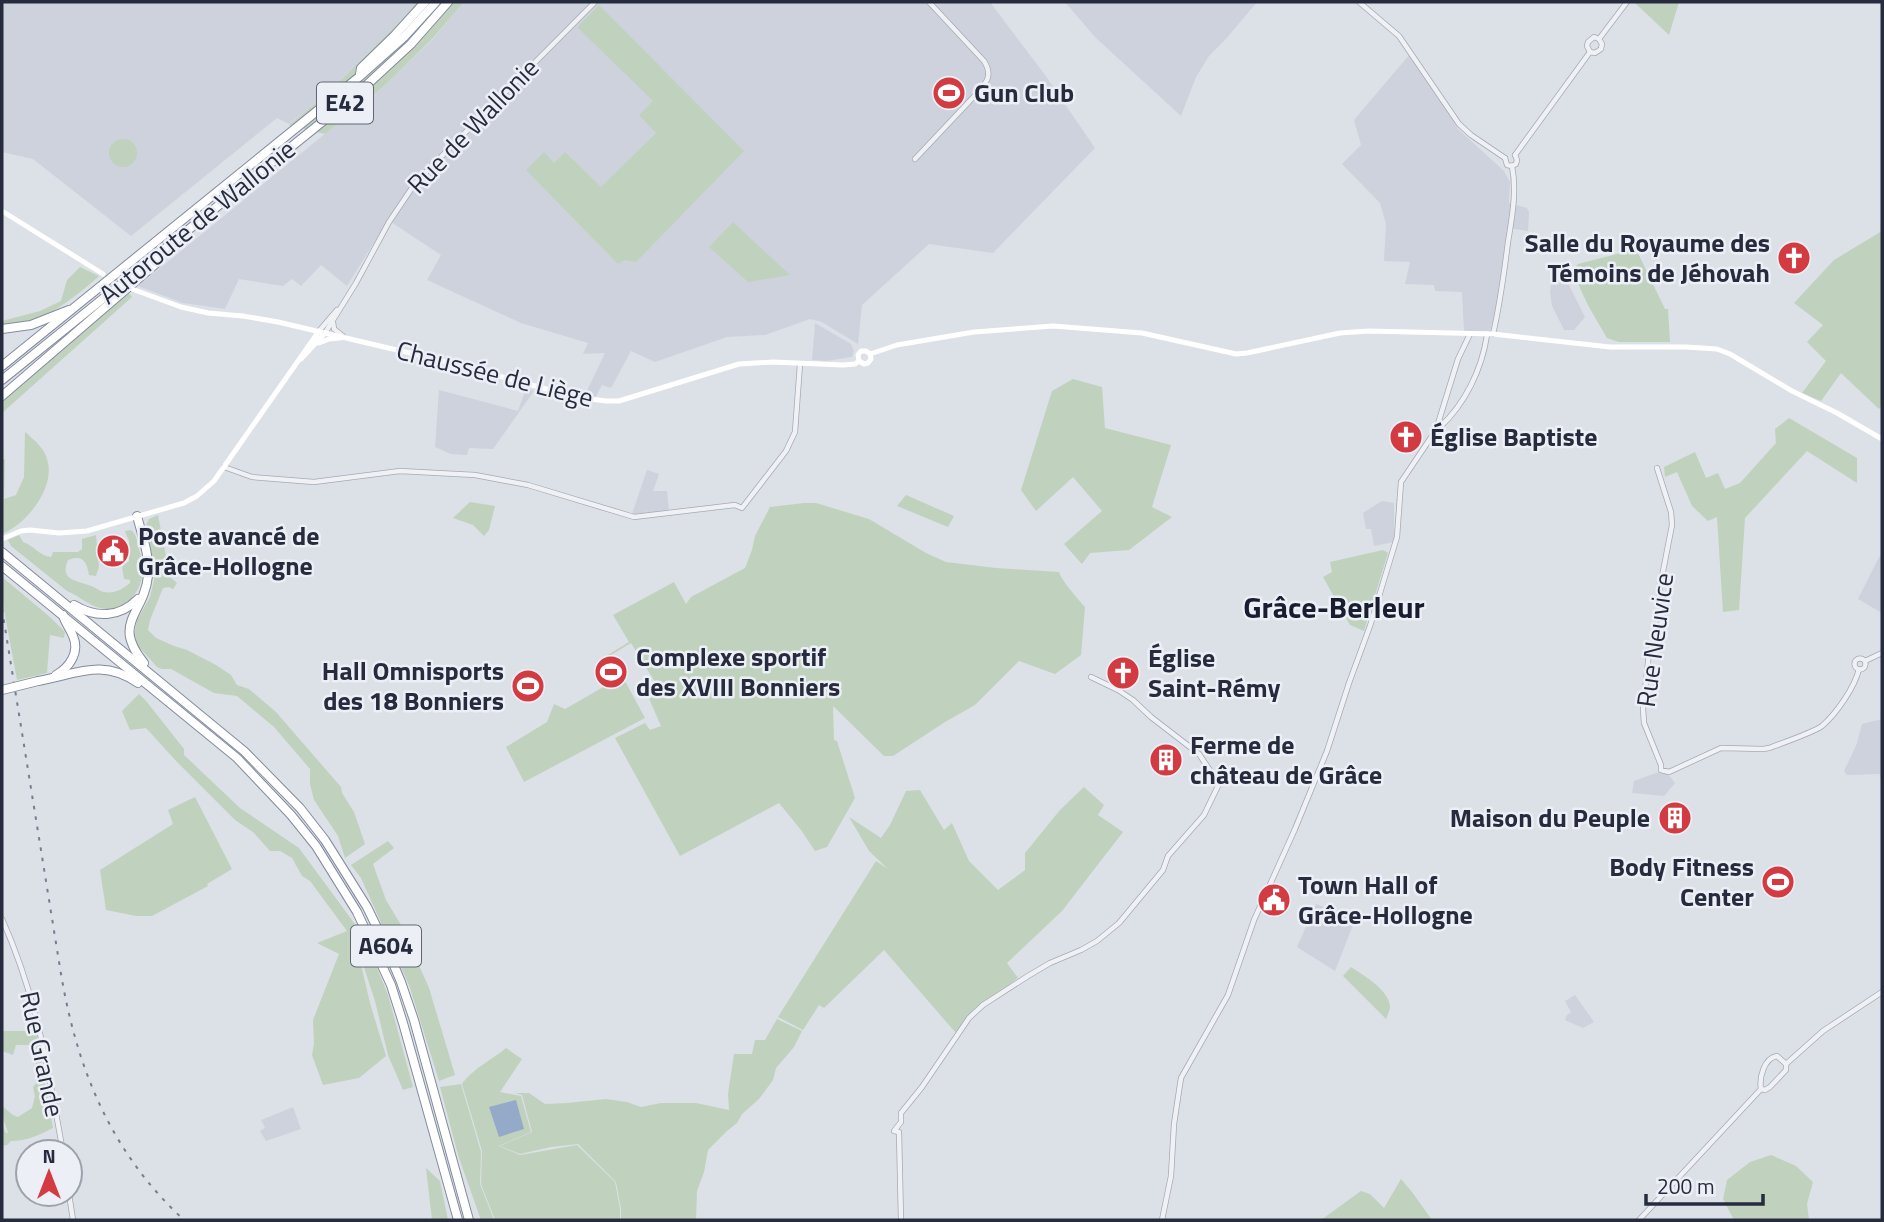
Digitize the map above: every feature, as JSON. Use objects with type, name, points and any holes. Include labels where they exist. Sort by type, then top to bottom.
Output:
[{"type":"highway","points":[[359,77],[361,68],[396,35],[425,2]]},
{"type":"highway","name":"Autoroute de Wallonie","points":[[2,366],[359,77],[404,37],[436,2]]},
{"type":"highway","name":"Autoroute de Wallonie","points":[[2,380],[358,93],[411,44],[448,2]]},
{"type":"highway","points":[[2,396],[159,261],[162,249]]},
{"type":"highway","points":[[2,329],[31,325],[73,309]]},
{"type":"highway","points":[[2,360],[43,328],[51,327]]},
{"type":"highway","points":[[137,516],[149,568],[148,580],[130,624],[130,638],[133,648],[149,671]]},
{"type":"highway","name":"A604","points":[[2,551],[219,729],[273,779],[325,840],[367,907],[414,1020],[469,1220]]},
{"type":"highway","name":"A604","points":[[2,566],[237,758],[266,786],[316,846],[357,912],[395,998],[458,1220]]},
{"type":"highway","points":[[59,598],[83,610],[108,615],[123,611],[142,594]]},
{"type":"highway","points":[[39,681],[63,670],[75,653],[74,639],[62,615]]},
{"type":"highway","points":[[2,691],[89,670],[109,669],[156,691]]},
{"type":"main road","points":[[2,211],[103,274]]},
{"type":"main road","name":"Chaussée de Liège","points":[[132,289],[181,307],[304,328],[435,359],[576,397],[606,401],[619,401],[739,364],[855,364],[859,361],[858,355],[861,351],[870,354],[897,345],[969,332],[1053,326],[1142,333],[1237,354],[1340,333],[1374,331],[1470,334]]},
{"type":"main road","points":[[304,328],[309,335],[308,345]]},
{"type":"main road","points":[[298,362],[316,344],[322,332]]},
{"type":"main road","points":[[2,539],[34,529],[74,533],[193,499],[211,485],[308,345],[322,332]]},
{"type":"main road","points":[[1470,334],[1601,346],[1722,350],[1882,439]]},
{"type":"main road","points":[[316,344],[329,339],[346,338]]},
{"type":"street","name":"Rue de Wallonie","points":[[322,332],[333,321],[389,222],[416,182],[595,2]]},
{"type":"street","points":[[915,159],[982,88],[989,76],[984,61],[929,2]]},
{"type":"street","points":[[1359,2],[1399,36],[1460,124],[1471,135],[1505,158],[1507,165],[1512,166]]},
{"type":"street","points":[[1599,39],[1627,2]]},
{"type":"street","points":[[1594,37],[1599,39],[1601,49],[1597,52],[1590,51],[1588,41],[1594,37]]},
{"type":"street","points":[[1515,155],[1590,51]]},
{"type":"street","points":[[1505,158],[1508,154],[1515,155]]},
{"type":"street","points":[[1512,166],[1517,162],[1515,155]]},
{"type":"street","points":[[1162,1220],[1171,1176],[1174,1124],[1181,1078],[1228,995],[1259,907],[1327,751],[1397,537],[1401,482],[1436,430],[1446,421],[1470,387],[1490,335],[1503,289],[1514,203],[1512,166]]},
{"type":"street","name":"Rue de Wallonie","points":[[322,332],[347,298]]},
{"type":"street","points":[[333,321],[334,329],[346,338]]},
{"type":"street","points":[[1436,430],[1458,359],[1470,334]]},
{"type":"street","points":[[224,467],[252,477],[314,482],[400,471],[475,475],[522,485],[634,517],[735,505],[742,508],[786,451],[794,432],[800,364]]},
{"type":"street","name":"Rue Neuvice","points":[[1657,468],[1671,512],[1672,525],[1659,592],[1663,619],[1649,653],[1643,709],[1644,723],[1661,769],[1670,772],[1721,748],[1763,749],[1819,728],[1846,696],[1857,678],[1859,669],[1865,667],[1865,661],[1882,653]]},
{"type":"street","points":[[901,1220],[899,1132],[894,1131],[901,1122],[901,1113],[969,1018],[983,1005],[1028,976],[1097,941],[1119,923],[1163,870],[1168,856],[1204,815],[1219,783],[1199,754],[1133,700],[1091,677]]},
{"type":"street","name":"Rue Grande","points":[[2,919],[24,972],[38,1019],[59,1138]]},
{"type":"street","points":[[1761,1089],[1770,1087],[1786,1070],[1786,1064],[1822,1031],[1882,992]]},
{"type":"street","points":[[1639,1220],[1761,1089],[1767,1060],[1777,1056],[1786,1064]]},
{"type":"shaded area","points":[[2,2],[416,2],[328,93],[289,124],[277,118],[131,236],[33,159],[2,152]]},
{"type":"shaded area","points":[[464,2],[990,2],[1095,148],[993,253],[929,244],[862,305],[858,344],[822,322],[810,319],[765,335],[727,337],[655,362],[631,351],[611,388],[602,385],[595,398],[584,397],[605,353],[583,354],[588,343],[521,323],[427,280],[441,255],[388,220],[347,286],[321,265],[301,286],[292,279],[283,286],[239,279],[225,309],[183,303],[138,286],[385,85],[433,39]]},
{"type":"shaded area","points":[[1065,2],[1257,2],[1209,56],[1196,77],[1181,116],[1095,37]]},
{"type":"shaded area","points":[[1410,54],[1458,129],[1504,171],[1510,182],[1509,203],[1527,208],[1529,212],[1528,231],[1508,228],[1498,301],[1490,331],[1464,332],[1462,292],[1435,291],[1434,285],[1405,284],[1410,262],[1384,261],[1386,224],[1380,203],[1342,164],[1361,145],[1354,120]]},
{"type":"shaded area","points":[[1561,269],[1585,317],[1574,330],[1564,330],[1552,306],[1552,276]]},
{"type":"shaded area","points":[[815,323],[851,344],[854,351],[852,357],[812,360]]},
{"type":"shaded area","points":[[526,388],[534,391],[493,449],[469,448],[467,455],[451,454],[435,447],[439,390],[518,411]]},
{"type":"shaded area","points":[[647,470],[659,474],[653,491],[667,491],[669,511],[647,514],[646,509],[645,515],[632,514]]},
{"type":"shaded area","points":[[1382,501],[1394,503],[1394,542],[1374,546],[1371,529],[1366,529],[1363,513]]},
{"type":"shaded area","points":[[1882,554],[1882,613],[1858,599]]},
{"type":"shaded area","points":[[1882,719],[1882,778],[1880,774],[1847,775],[1844,771],[1856,746],[1862,724]]},
{"type":"shaded area","points":[[1659,772],[1667,773],[1675,783],[1664,796],[1632,793],[1634,781]]},
{"type":"shaded area","points":[[1316,904],[1355,920],[1335,971],[1297,947]]},
{"type":"shaded area","points":[[1575,995],[1594,1022],[1583,1028],[1565,1020],[1571,1012],[1565,1001]]},
{"type":"shaded area","points":[[293,1107],[301,1129],[266,1141],[260,1131],[265,1128],[261,1120]]},
{"type":"green space","points":[[416,2],[464,2],[433,38],[385,85],[325,134],[289,125],[328,93]]},
{"type":"green space","points":[[1634,2],[1679,2],[1669,35]]},
{"type":"green space","points":[[599,5],[744,151],[636,262],[625,260],[618,264],[526,170],[544,152],[554,163],[565,152],[601,187],[656,133],[639,115],[653,101],[577,27]]},
{"type":"green space","points":[[123,139],[133,143],[137,153],[133,163],[123,167],[113,163],[109,153],[113,143]]},
{"type":"green space","points":[[733,222],[790,275],[748,282],[709,247]]},
{"type":"green space","points":[[1882,231],[1882,405],[1879,409],[1841,373],[1821,401],[1802,393],[1826,361],[1807,342],[1823,325],[1794,303],[1834,260]]},
{"type":"green space","points":[[1636,249],[1665,309],[1668,309],[1670,342],[1619,342],[1607,338],[1580,287],[1574,269],[1578,264]]},
{"type":"green space","points":[[80,267],[99,276],[47,315],[2,326],[2,321],[40,311],[61,301],[67,280]]},
{"type":"green space","points":[[127,291],[132,297],[2,413],[2,402]]},
{"type":"green space","points":[[1073,379],[1102,387],[1105,428],[1171,445],[1152,507],[1172,517],[1129,550],[1090,553],[1082,564],[1064,544],[1102,511],[1073,477],[1036,511],[1021,490],[1052,391]]},
{"type":"green space","points":[[1789,418],[1857,458],[1857,483],[1807,451],[1745,518],[1739,610],[1723,612],[1717,517],[1708,521],[1692,506],[1677,472],[1665,477],[1664,467],[1695,452],[1706,478],[1718,473],[1725,489],[1740,483],[1776,443],[1775,429]]},
{"type":"green space","points":[[25,432],[40,446],[47,458],[47,484],[28,515],[2,534],[2,460],[5,459],[4,499],[16,495],[24,477]]},
{"type":"green space","points":[[906,495],[954,516],[948,527],[897,506]]},
{"type":"green space","points":[[470,502],[495,506],[489,530],[484,536],[473,525],[453,518]]},
{"type":"green space","points":[[816,503],[869,519],[946,562],[1059,572],[1085,607],[1081,655],[1055,674],[1019,661],[975,705],[893,756],[884,756],[833,706],[834,740],[837,741],[855,798],[827,847],[815,851],[779,803],[680,856],[615,738],[645,723],[650,730],[661,726],[644,687],[655,682],[631,643],[611,655],[645,718],[524,782],[506,747],[547,722],[554,704],[565,709],[607,685],[598,661],[629,642],[613,615],[674,582],[686,604],[691,597],[745,568],[755,536],[770,507]]},
{"type":"green space","points":[[158,515],[170,577],[177,583],[173,589],[163,588],[148,630],[156,638],[216,665],[231,675],[237,685],[249,689],[276,712],[341,787],[354,812],[365,844],[345,858],[338,836],[314,800],[310,769],[274,727],[237,696],[214,693],[171,669],[157,667],[136,642],[137,620],[150,597],[154,580],[153,558],[146,536],[146,525],[149,519]]},
{"type":"green space","points":[[131,530],[137,538],[143,568],[140,585],[127,602],[106,609],[67,591],[11,546],[8,540],[19,535],[23,542],[51,557],[53,552],[78,552],[82,549],[82,539],[96,535],[99,566],[96,576],[89,575],[83,560],[77,558],[68,560],[67,575],[73,580],[111,592],[130,583],[130,580],[124,579],[122,567],[129,561],[129,541],[125,531]]},
{"type":"green space","points":[[1383,550],[1388,553],[1364,631],[1350,625],[1323,577],[1332,572],[1330,562]]},
{"type":"green space","points":[[2,577],[65,632],[64,638],[50,635],[47,673],[17,680],[2,599]]},
{"type":"green space","points":[[139,694],[184,749],[184,755],[240,808],[299,848],[360,931],[388,995],[413,1087],[403,1090],[388,1055],[375,1001],[356,943],[386,1056],[359,1078],[323,1085],[312,1055],[313,1020],[339,954],[317,943],[347,931],[310,881],[302,876],[292,858],[280,851],[270,851],[253,832],[235,820],[146,728],[130,730],[122,711]]},
{"type":"green space","points":[[1084,787],[1104,805],[1098,815],[1123,832],[1062,911],[1007,963],[1018,978],[983,1005],[960,1029],[955,1032],[884,950],[824,1008],[819,1005],[803,1030],[778,1017],[876,861],[888,869],[869,851],[849,817],[881,838],[906,791],[920,790],[944,830],[952,823],[969,861],[998,890],[1025,870],[1025,853],[1060,810]]},
{"type":"green space","points":[[195,797],[232,869],[207,884],[208,886],[152,916],[106,910],[100,870],[173,824],[168,810]]},
{"type":"green space","points":[[388,841],[394,848],[373,864],[386,900],[401,925],[429,988],[455,1075],[439,1081],[409,985],[361,878],[351,865]]},
{"type":"green space","points":[[1351,967],[1375,984],[1386,996],[1390,1008],[1386,1019],[1343,976]]},
{"type":"green space","points":[[777,1019],[802,1031],[794,1047],[776,1068],[773,1080],[759,1099],[708,1150],[697,1191],[696,1220],[621,1220],[616,1182],[578,1144],[520,1154],[500,1146],[532,1132],[522,1095],[515,1093],[529,1093],[545,1104],[606,1099],[641,1107],[661,1103],[696,1103],[729,1110],[728,1094],[734,1054],[752,1054],[755,1040],[765,1040]]},
{"type":"green space","points":[[2,1031],[36,1031],[53,1128],[29,1138],[14,1138],[14,1141],[2,1146],[2,1125],[8,1133],[2,1106],[18,1117],[32,1108],[35,1096],[33,1087],[38,1081],[34,1045],[16,1045],[13,1055],[2,1051]]},
{"type":"green space","points":[[506,1048],[522,1059],[500,1092],[521,1096],[531,1132],[499,1146],[520,1155],[577,1145],[615,1182],[620,1220],[495,1220],[481,1184],[482,1151],[462,1084],[476,1069]]},
{"type":"green space","points":[[461,1084],[481,1152],[480,1184],[494,1220],[481,1220],[459,1158],[440,1087]]},
{"type":"green space","points":[[1771,1155],[1796,1166],[1813,1182],[1807,1204],[1809,1220],[1734,1220],[1723,1199],[1727,1180],[1750,1162]]},
{"type":"green space","points":[[426,1168],[440,1181],[448,1220],[432,1220]]},
{"type":"green space","points":[[1401,1179],[1432,1220],[1321,1220],[1361,1191],[1370,1194],[1384,1208]]},
{"type":"water","points":[[516,1100],[524,1129],[499,1137],[489,1107]]},
{"type":"railway","points":[[2,609],[61,974],[77,1043],[101,1108],[117,1138],[158,1194],[184,1220]]},
{"type":"place","name":"Gun Club","points":[[949,93]]},
{"type":"place","name":"Salle du Royaume des Témoins de Jéhovah","points":[[1794,258]]},
{"type":"place","name":"Église Baptiste","points":[[1406,437]]},
{"type":"place","name":"Poste avancé de Grâce-Hollogne","points":[[113,551]]},
{"type":"place","name":"Complexe sportif des XVIII Bonniers","points":[[611,672]]},
{"type":"place","name":"Église Saint-Rémy","points":[[1123,673]]},
{"type":"place","name":"Hall Omnisports des 18 Bonniers","points":[[528,686]]},
{"type":"place","name":"Ferme de château de Grâce","points":[[1166,760]]},
{"type":"place","name":"Maison du Peuple","points":[[1675,818]]},
{"type":"place","name":"Body Fitness Center","points":[[1778,882]]},
{"type":"place","name":"Town Hall of Grâce-Hollogne","points":[[1274,900]]},
{"type":"district","name":"Grâce-Berleur","points":[[1334,608]]}]
